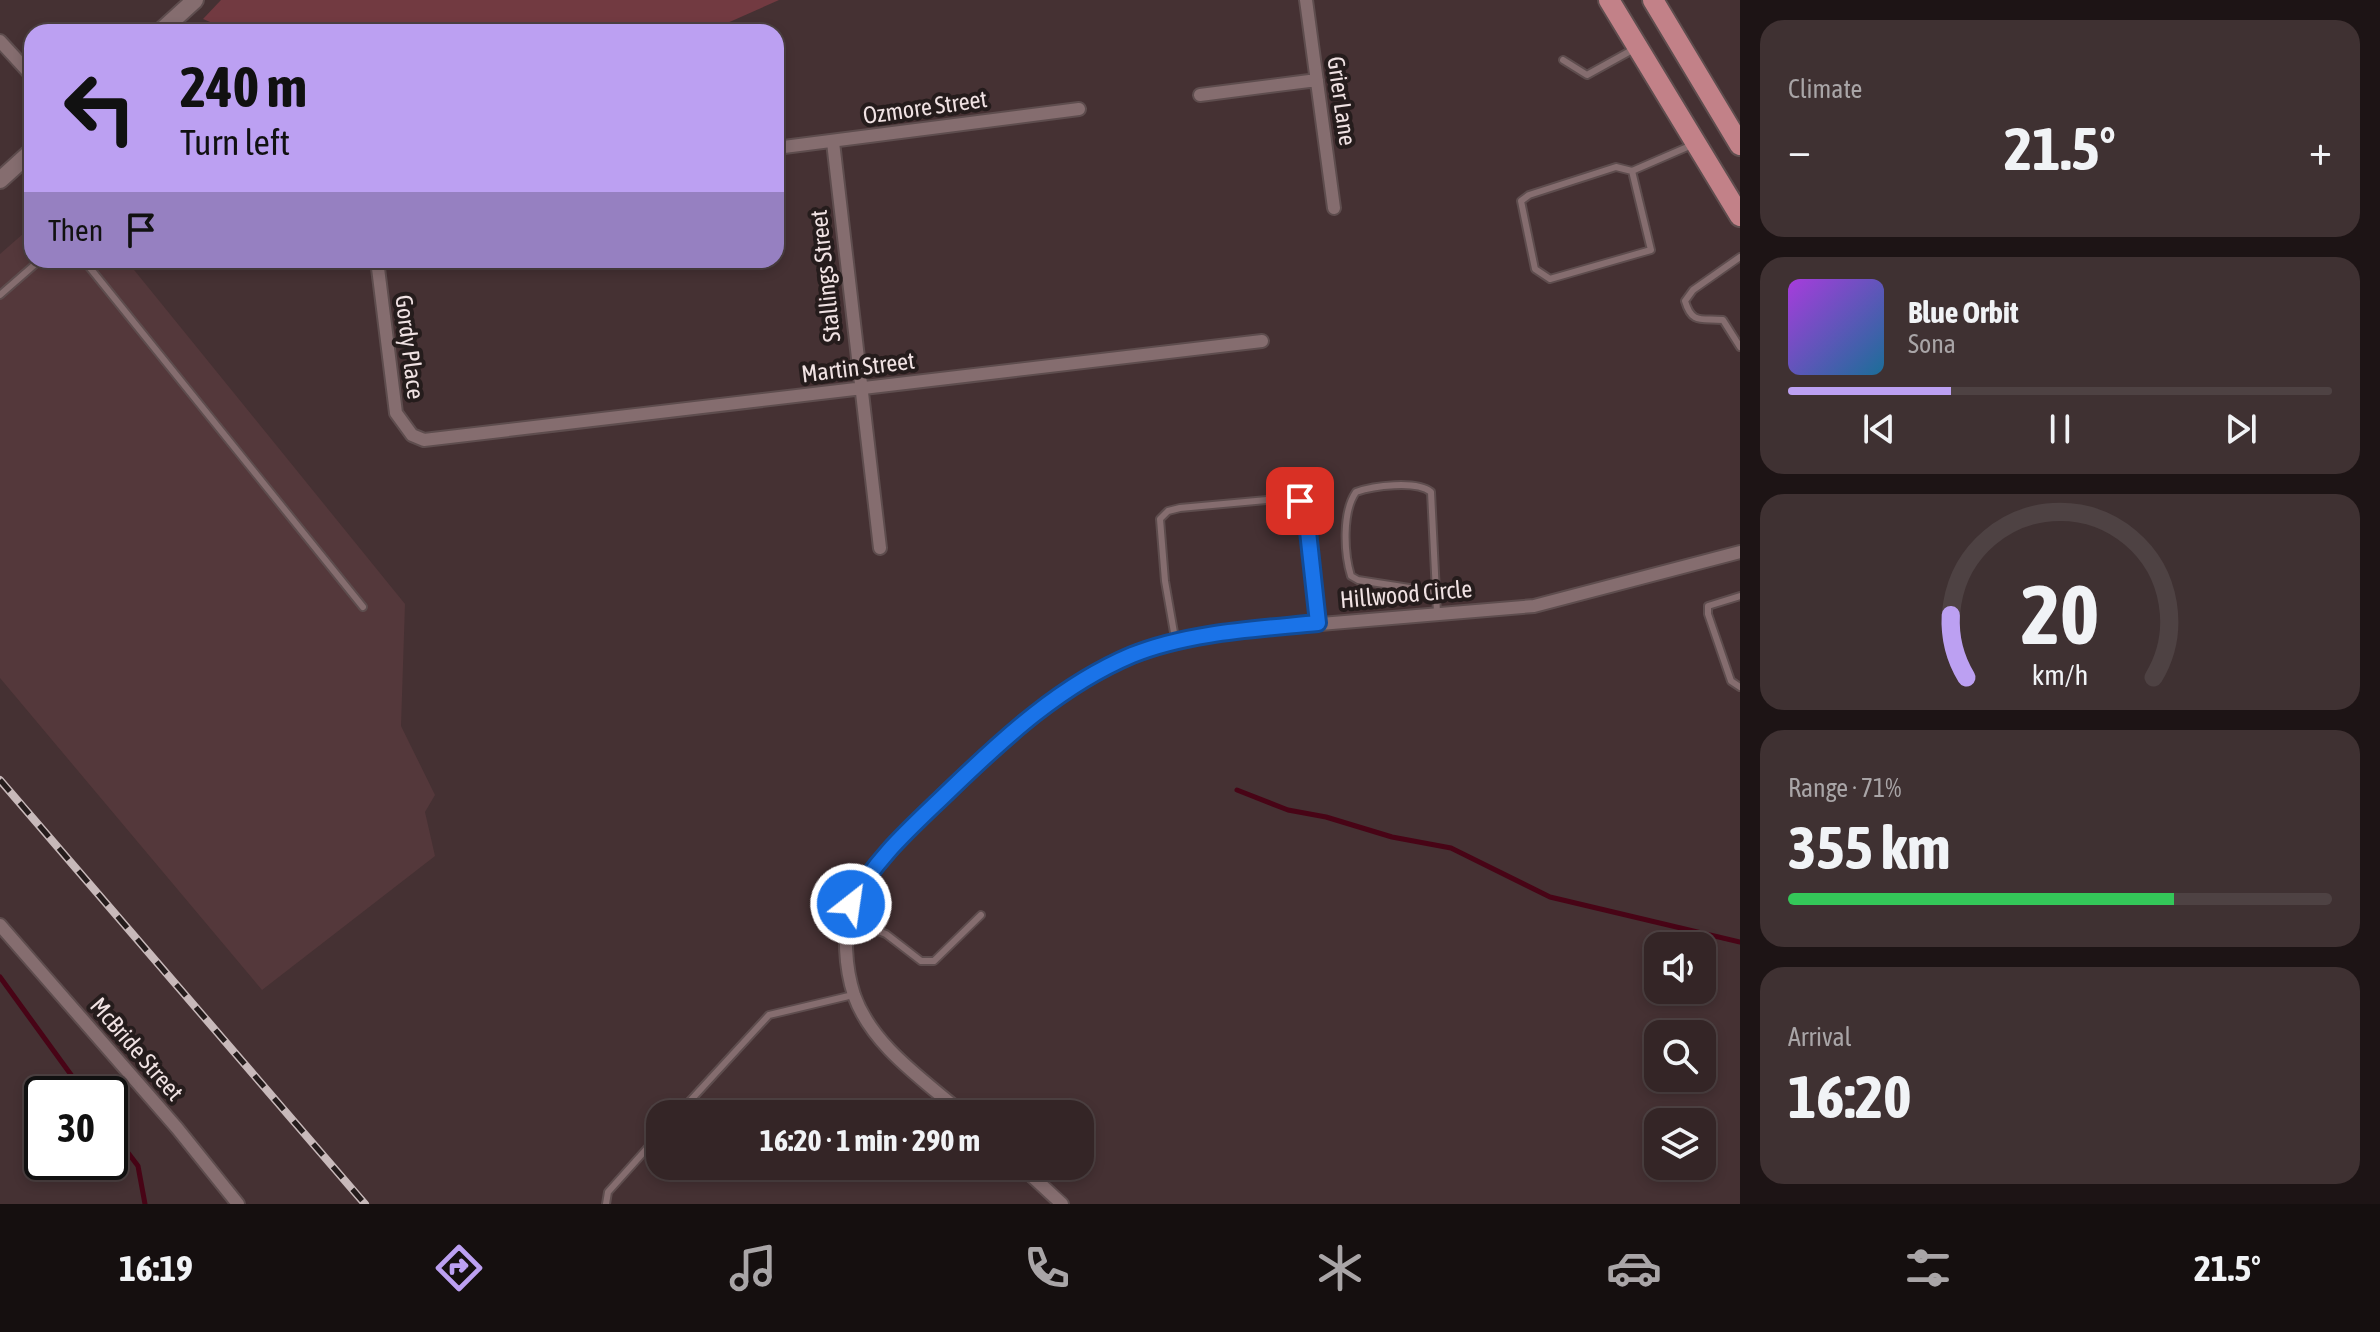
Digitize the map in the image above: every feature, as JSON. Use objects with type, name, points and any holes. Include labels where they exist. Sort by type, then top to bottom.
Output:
[{"type":"main road","points":[[1609,0],[1740,216]]},
{"type":"main road","points":[[1653,0],[1740,145]]},
{"type":"street","points":[[169,24],[195,0]]},
{"type":"street","name":"Grier Lane","points":[[1306,0],[1334,208]]},
{"type":"street","points":[[0,41],[24,67]]},
{"type":"street","points":[[1200,95],[1317,80]]},
{"type":"street","name":"Ozmore Street","points":[[784,147],[1079,109]]},
{"type":"street","name":"Stallings Street","points":[[833,142],[880,548]]},
{"type":"street","points":[[0,180],[24,158]]},
{"type":"street","name":"Gordy Place","points":[[378,268],[396,413],[412,435],[424,440],[460,436]]},
{"type":"street","name":"Martin Street","points":[[460,436],[1262,341]]},
{"type":"street","name":"Hillwood Circle","points":[[947,1100],[875,1035],[854,995],[845,947],[851,904],[867,875],[932,807],[1032,715],[1079,681],[1134,654],[1238,631],[1534,606],[1740,552]]},
{"type":"street","name":"McBride Street","points":[[0,925],[151,1097],[238,1204]]},
{"type":"street","points":[[1036,1180],[1062,1204]]},
{"type":"lane","points":[[1563,60],[1587,75],[1637,47]]},
{"type":"lane","points":[[1632,171],[1651,250],[1550,279],[1539,275],[1535,269],[1521,201],[1529,195],[1616,167],[1632,171],[1695,144]]},
{"type":"lane","points":[[1740,257],[1693,290],[1685,301],[1689,315],[1698,321],[1723,320],[1740,347]]},
{"type":"lane","points":[[0,295],[31,268]]},
{"type":"lane","points":[[90,268],[363,607]]},
{"type":"lane","points":[[1435,592],[1358,580],[1351,576],[1347,525],[1349,502],[1356,492],[1386,487],[1425,487],[1431,492],[1437,613]]},
{"type":"lane","points":[[1176,644],[1165,581],[1160,519],[1168,511],[1180,508],[1287,498],[1300,501],[1306,513],[1318,623]]},
{"type":"lane","points":[[1740,596],[1708,606],[1731,681],[1740,687]]},
{"type":"lane","points":[[849,920],[886,934],[921,961],[934,961],[981,915]]},
{"type":"lane","points":[[691,1100],[769,1015],[854,995]]},
{"type":"lane","points":[[606,1204],[608,1192],[646,1150]]},
{"type":"shaded area","points":[[221,0],[779,0],[725,24],[215,24],[203,19]]},
{"type":"shaded area","points":[[24,233],[24,268],[132,268],[405,604],[401,726],[435,795],[425,812],[435,856],[262,990],[0,678],[0,254]]},
{"type":"waterway","points":[[1237,790],[1288,810],[1326,817],[1392,837],[1451,848],[1550,897],[1740,942]]},
{"type":"waterway","points":[[0,977],[72,1076]]},
{"type":"waterway","points":[[128,1153],[138,1166],[145,1204]]},
{"type":"railway","points":[[0,780],[365,1204]]},
{"type":"route","points":[[851,904],[867,875],[932,807],[1032,715],[1079,681],[1134,654],[1238,631],[1318,623],[1306,513],[1300,501]]}]
